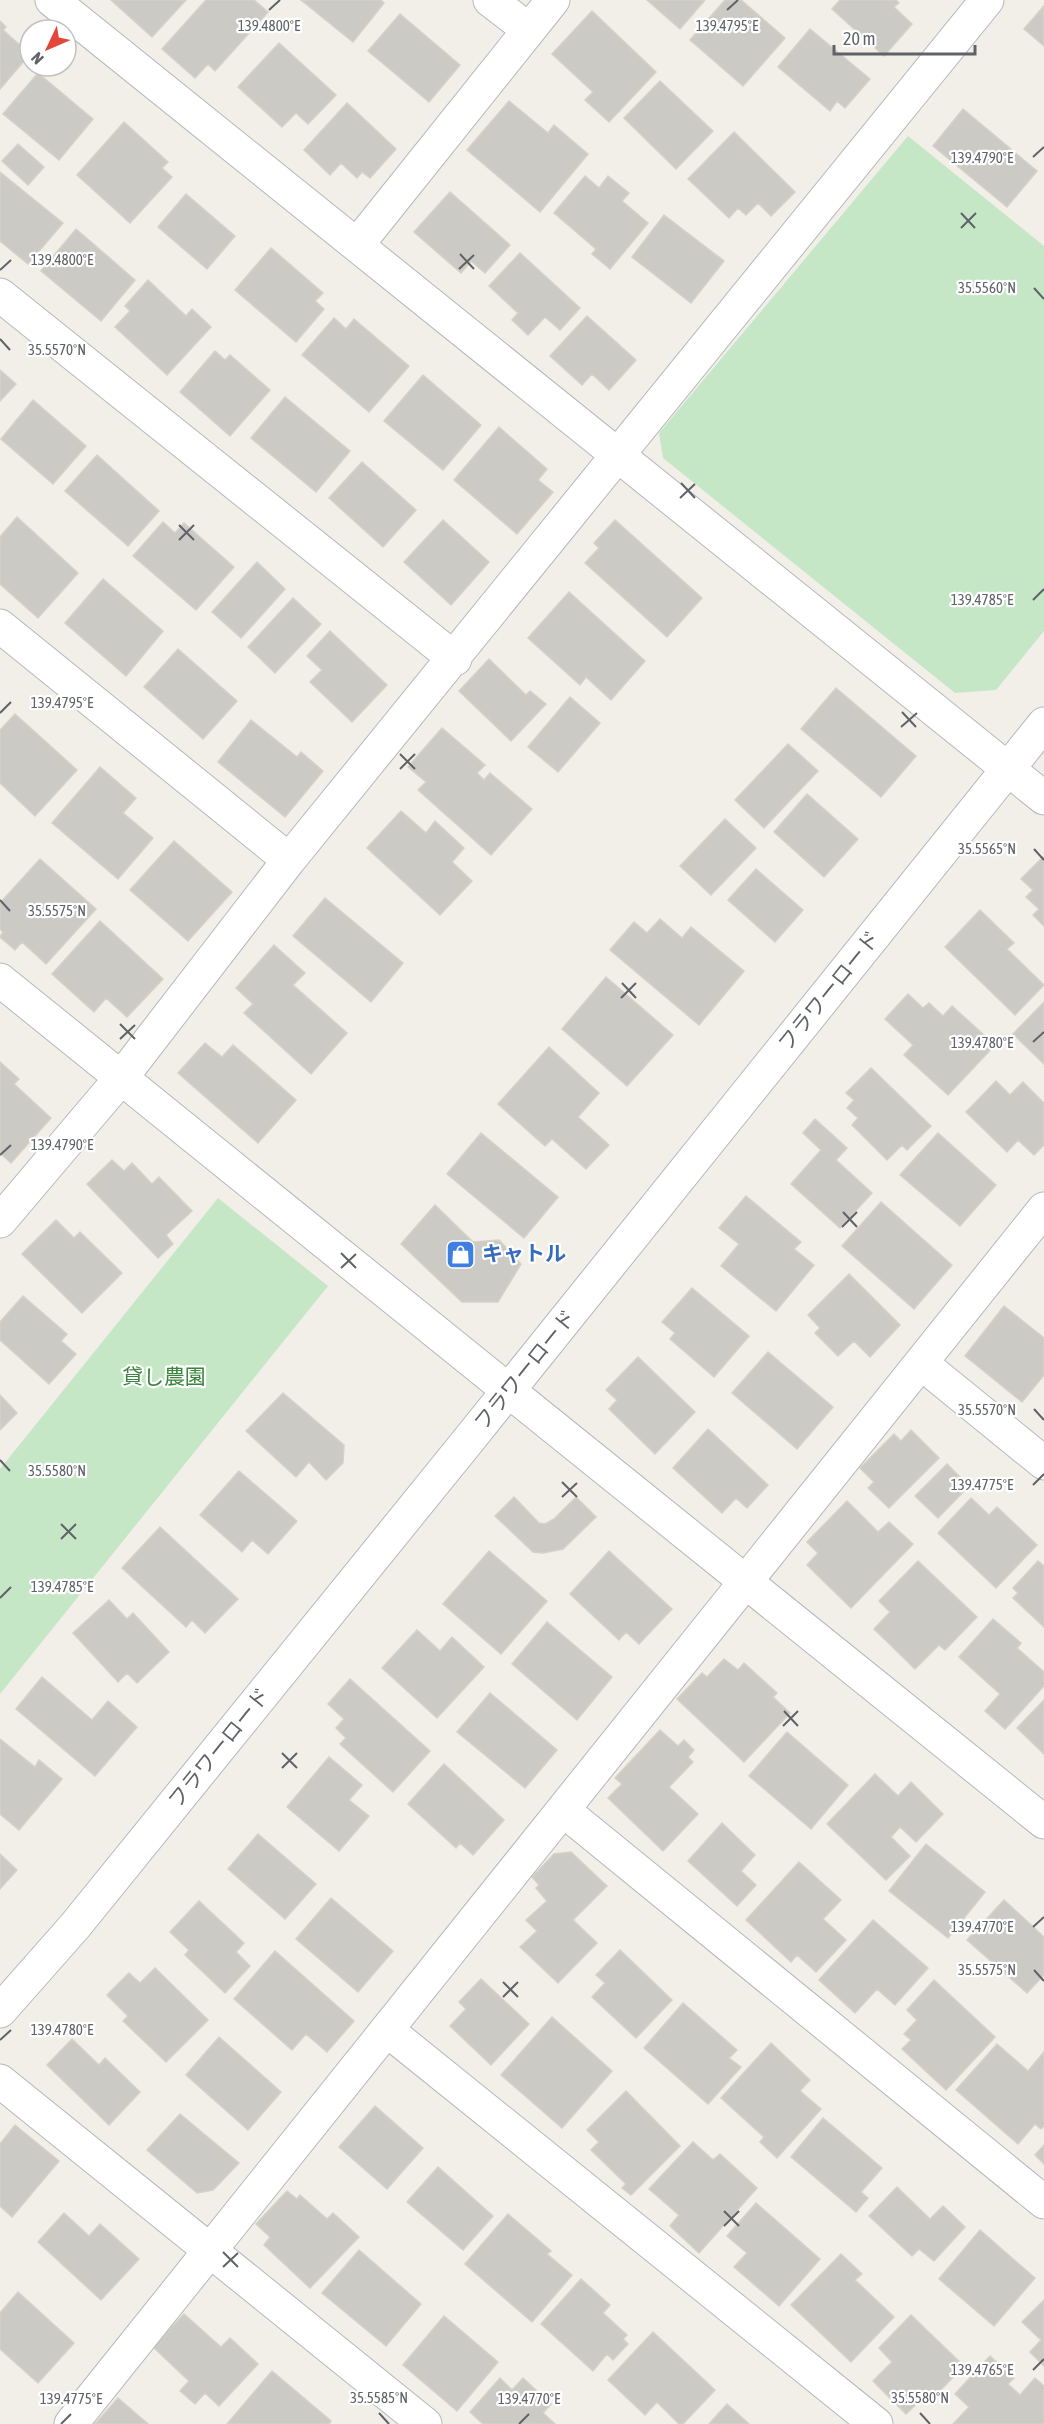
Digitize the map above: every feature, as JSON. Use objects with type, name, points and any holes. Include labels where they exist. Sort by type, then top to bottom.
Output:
[{"type":"street","points":[[52,0],[1044,798]]},
{"type":"street","points":[[490,0],[529,30]]},
{"type":"street","points":[[357,245],[553,0]]},
{"type":"street","points":[[0,1221],[121,1077],[289,860],[455,659],[987,0]]},
{"type":"street","points":[[0,295],[455,659]]},
{"type":"street","points":[[0,626],[289,860]]},
{"type":"street","name":"フラワーロード","points":[[0,2011],[75,1926],[1044,724]]},
{"type":"street","points":[[0,980],[1044,1822]]},
{"type":"street","points":[[71,2424],[1044,1209]]},
{"type":"street","points":[[921,1363],[1044,1463]]},
{"type":"street","points":[[563,1810],[1044,2202]]},
{"type":"street","points":[[387,2030],[876,2424]]},
{"type":"street","points":[[0,2081],[425,2424]]},
{"type":"green space","points":[[908,136],[1044,246],[1044,631],[996,690],[955,693],[663,458],[659,433]]},
{"type":"green space","name":"貸し農園","points":[[218,1198],[328,1286],[0,1694],[0,1469]]},
{"type":"building","points":[[111,0],[186,0],[152,37]]},
{"type":"building","points":[[206,0],[254,0],[268,12],[215,71],[208,64],[195,78],[162,49]]},
{"type":"building","points":[[301,0],[381,0],[384,3],[353,42]]},
{"type":"building","points":[[647,0],[705,0],[680,29]]},
{"type":"building","points":[[725,0],[741,0],[785,38],[743,86],[690,40]]},
{"type":"building","points":[[840,0],[896,0],[899,3],[894,7],[912,24],[884,56],[832,9]]},
{"type":"building","points":[[1044,6],[1044,46],[1024,29]]},
{"type":"building","points":[[592,11],[656,72],[609,122],[585,100],[593,92],[552,54]]},
{"type":"building","points":[[400,14],[460,65],[429,102],[368,51]]},
{"type":"building","points":[[0,21],[6,27],[3,30],[18,43],[18,68],[0,89]]},
{"type":"building","points":[[810,29],[870,79],[845,108],[837,101],[830,111],[778,67]]},
{"type":"building","points":[[279,43],[336,95],[308,124],[296,113],[282,127],[238,87]]},
{"type":"building","points":[[34,78],[44,78],[93,119],[59,160],[3,114]]},
{"type":"building","points":[[660,81],[713,131],[676,169],[624,118]]},
{"type":"building","points":[[509,101],[548,133],[554,125],[588,154],[540,212],[467,150]]},
{"type":"building","points":[[347,103],[396,149],[370,178],[362,172],[357,178],[341,163],[330,175],[304,150]]},
{"type":"building","points":[[963,109],[1037,171],[1007,207],[933,146]]},
{"type":"building","points":[[124,122],[168,162],[162,168],[172,177],[130,223],[77,175]]},
{"type":"building","points":[[734,132],[795,192],[771,216],[758,203],[746,215],[738,208],[729,218],[688,179]]},
{"type":"building","points":[[18,144],[44,167],[28,185],[2,161]]},
{"type":"building","points":[[0,172],[63,223],[28,264],[0,241]]},
{"type":"building","points":[[585,176],[599,188],[608,176],[629,193],[622,201],[648,223],[610,269],[592,254],[596,249],[554,213]]},
{"type":"building","points":[[450,192],[510,245],[485,273],[471,261],[461,273],[414,232]]},
{"type":"building","points":[[186,194],[235,236],[207,269],[158,227]]},
{"type":"building","points":[[664,215],[724,261],[691,303],[632,257]]},
{"type":"building","points":[[76,229],[135,280],[101,321],[41,271]]},
{"type":"building","points":[[271,248],[323,293],[315,301],[324,309],[296,342],[235,290]]},
{"type":"building","points":[[520,253],[580,308],[560,330],[545,317],[528,335],[512,320],[518,313],[489,286]]},
{"type":"building","points":[[148,280],[186,316],[192,309],[211,327],[167,375],[115,327],[130,311],[125,306]]},
{"type":"building","points":[[587,316],[636,360],[609,390],[592,374],[582,385],[550,356]]},
{"type":"building","points":[[334,318],[346,329],[354,319],[409,366],[369,412],[302,355]]},
{"type":"building","points":[[215,351],[225,360],[230,355],[270,390],[230,436],[180,392]]},
{"type":"building","points":[[0,370],[16,384],[0,401]]},
{"type":"building","points":[[423,375],[481,425],[443,470],[384,421]]},
{"type":"building","points":[[285,397],[350,451],[316,492],[251,438]]},
{"type":"building","points":[[33,400],[86,446],[53,484],[1,439]]},
{"type":"building","points":[[499,427],[547,469],[538,480],[553,492],[517,534],[454,480]]},
{"type":"building","points":[[97,455],[159,511],[128,546],[65,491]]},
{"type":"building","points":[[362,462],[416,510],[383,547],[329,498]]},
{"type":"building","points":[[17,517],[78,573],[38,618],[0,584],[0,537]]},
{"type":"building","points":[[443,520],[489,562],[451,605],[404,562]]},
{"type":"building","points":[[615,520],[702,598],[667,637],[585,563],[599,548],[594,543]]},
{"type":"building","points":[[163,522],[175,533],[184,523],[234,567],[196,610],[133,556]]},
{"type":"building","points":[[257,562],[285,589],[241,638],[212,612]]},
{"type":"building","points":[[103,579],[163,631],[126,676],[65,623]]},
{"type":"building","points":[[569,592],[645,661],[611,700],[586,677],[580,685],[528,638]]},
{"type":"building","points":[[293,598],[321,624],[275,673],[248,647]]},
{"type":"building","points":[[330,631],[387,685],[352,722],[310,682],[322,670],[307,656]]},
{"type":"building","points":[[178,649],[237,701],[203,739],[144,687]]},
{"type":"building","points":[[489,659],[526,695],[530,691],[546,704],[511,741],[459,691]]},
{"type":"building","points":[[836,688],[916,756],[881,797],[801,729]]},
{"type":"building","points":[[570,697],[600,723],[558,772],[528,747]]},
{"type":"building","points":[[15,714],[77,770],[35,816],[0,783],[0,730]]},
{"type":"building","points":[[251,720],[297,757],[301,752],[323,771],[285,817],[218,762]]},
{"type":"building","points":[[442,728],[485,765],[477,773],[484,780],[490,773],[532,809],[491,855],[418,790],[426,782],[408,767]]},
{"type":"building","points":[[788,744],[818,771],[764,828],[735,800]]},
{"type":"building","points":[[100,767],[136,798],[123,813],[153,838],[118,879],[52,823]]},
{"type":"building","points":[[807,794],[858,839],[824,877],[774,832]]},
{"type":"building","points":[[401,811],[426,833],[435,821],[464,848],[452,862],[472,881],[440,915],[367,848]]},
{"type":"building","points":[[725,819],[756,848],[711,895],[680,866]]},
{"type":"building","points":[[174,841],[232,892],[188,941],[130,890]]},
{"type":"building","points":[[1043,857],[1044,926],[1033,915],[1039,909],[1026,897],[1033,890],[1021,879]]},
{"type":"building","points":[[40,859],[96,909],[46,964],[22,942],[15,950],[0,937],[3,932],[0,929],[0,903]]},
{"type":"building","points":[[756,869],[803,910],[775,942],[728,900]]},
{"type":"building","points":[[325,898],[403,963],[371,1002],[293,936]]},
{"type":"building","points":[[980,910],[1014,943],[1007,949],[1044,985],[1015,1015],[945,947]]},
{"type":"building","points":[[660,919],[682,938],[691,927],[744,971],[699,1025],[610,950],[634,922],[647,933]]},
{"type":"building","points":[[100,921],[163,979],[127,1017],[106,998],[94,1012],[52,974]]},
{"type":"building","points":[[274,945],[305,973],[293,985],[347,1033],[311,1074],[244,1013],[253,1004],[236,988]]},
{"type":"building","points":[[606,977],[673,1035],[627,1086],[562,1029]]},
{"type":"building","points":[[908,994],[923,1008],[929,1003],[943,1016],[952,1006],[995,1045],[948,1095],[904,1055],[913,1045],[885,1019]]},
{"type":"building","points":[[1044,1002],[1044,1064],[1013,1034]]},
{"type":"building","points":[[205,1043],[222,1057],[233,1045],[296,1100],[258,1143],[178,1073]]},
{"type":"building","points":[[549,1047],[599,1093],[578,1117],[609,1145],[586,1169],[552,1139],[545,1146],[498,1104]]},
{"type":"building","points":[[0,1062],[19,1079],[14,1084],[51,1118],[11,1163],[0,1153]]},
{"type":"building","points":[[871,1068],[931,1126],[907,1150],[902,1145],[887,1160],[852,1125],[858,1118],[847,1108],[854,1100],[846,1093]]},
{"type":"building","points":[[996,1081],[1010,1095],[1023,1082],[1044,1103],[1044,1145],[1034,1155],[1018,1140],[1007,1152],[966,1112]]},
{"type":"building","points":[[815,1119],[847,1148],[836,1160],[872,1193],[840,1228],[791,1184],[821,1150],[803,1133]]},
{"type":"building","points":[[481,1133],[558,1197],[524,1238],[447,1174]]},
{"type":"building","points":[[938,1133],[996,1185],[960,1226],[900,1175]]},
{"type":"building","points":[[112,1160],[124,1171],[132,1163],[152,1184],[159,1177],[192,1211],[166,1235],[173,1244],[158,1258],[87,1184]]},
{"type":"building","points":[[746,1196],[801,1242],[794,1249],[814,1265],[776,1311],[721,1266],[739,1244],[719,1228]]},
{"type":"building","points":[[881,1202],[952,1265],[914,1309],[842,1246]]},
{"type":"building","name":"キャトル","points":[[435,1205],[473,1242],[499,1240],[521,1264],[498,1302],[462,1302],[401,1244]]},
{"type":"building","points":[[56,1220],[74,1238],[80,1232],[122,1273],[82,1313],[22,1254]]},
{"type":"building","points":[[849,1274],[900,1325],[870,1357],[854,1341],[838,1356],[815,1333],[820,1328],[808,1315]]},
{"type":"building","points":[[692,1288],[749,1336],[714,1377],[670,1339],[675,1333],[662,1322]]},
{"type":"building","points":[[23,1296],[67,1334],[61,1341],[76,1354],[49,1384],[0,1340],[0,1322]]},
{"type":"building","points":[[1004,1306],[1044,1338],[1044,1375],[1022,1402],[965,1356]]},
{"type":"building","points":[[768,1352],[833,1407],[797,1449],[732,1393]]},
{"type":"building","points":[[638,1357],[695,1412],[655,1454],[609,1409],[617,1400],[606,1390]]},
{"type":"building","points":[[283,1393],[344,1445],[343,1463],[326,1480],[309,1462],[296,1477],[246,1431]]},
{"type":"building","points":[[0,1395],[17,1413],[0,1430]]},
{"type":"building","points":[[708,1429],[768,1485],[747,1508],[736,1498],[722,1513],[673,1468]]},
{"type":"building","points":[[911,1430],[939,1458],[889,1508],[868,1488],[874,1482],[860,1468],[894,1434],[901,1441]]},
{"type":"building","points":[[947,1464],[969,1486],[938,1518],[915,1496]]},
{"type":"building","points":[[239,1471],[297,1521],[268,1554],[252,1540],[242,1552],[200,1515]]},
{"type":"building","points":[[514,1497],[539,1523],[545,1524],[554,1519],[576,1497],[596,1517],[563,1549],[543,1553],[533,1552],[495,1516]]},
{"type":"building","points":[[971,1498],[989,1515],[997,1507],[1037,1545],[996,1588],[938,1533]]},
{"type":"building","points":[[847,1501],[878,1532],[889,1522],[913,1544],[851,1608],[807,1565],[818,1553],[807,1542]]},
{"type":"building","points":[[160,1527],[238,1599],[205,1633],[192,1620],[186,1627],[122,1568]]},
{"type":"building","points":[[489,1551],[547,1601],[501,1654],[443,1604]]},
{"type":"building","points":[[609,1551],[672,1609],[639,1644],[626,1632],[619,1640],[570,1594]]},
{"type":"building","points":[[918,1561],[977,1617],[945,1650],[939,1645],[915,1669],[874,1629],[890,1612],[879,1601]]},
{"type":"building","points":[[1038,1561],[1044,1566],[1044,1627],[1013,1598],[1018,1593],[1013,1588]]},
{"type":"building","points":[[109,1600],[127,1619],[133,1613],[169,1652],[137,1683],[127,1673],[118,1682],[73,1633]]},
{"type":"building","points":[[993,1619],[1021,1643],[1017,1648],[1044,1672],[1044,1686],[1005,1729],[985,1711],[1000,1694],[959,1657]]},
{"type":"building","points":[[547,1622],[612,1677],[577,1720],[512,1664]]},
{"type":"building","points":[[417,1630],[440,1651],[452,1637],[484,1667],[437,1718],[382,1668]]},
{"type":"building","points":[[724,1659],[738,1670],[744,1663],[777,1693],[773,1697],[790,1713],[744,1762],[677,1699],[702,1673],[707,1677]]},
{"type":"building","points":[[42,1677],[92,1720],[108,1701],[137,1727],[95,1776],[16,1709]]},
{"type":"building","points":[[350,1679],[430,1751],[393,1792],[340,1744],[346,1738],[336,1728],[344,1719],[328,1704]]},
{"type":"building","points":[[490,1693],[557,1750],[525,1788],[457,1732]]},
{"type":"building","points":[[1044,1700],[1044,1754],[1017,1728]]},
{"type":"building","points":[[660,1730],[678,1746],[684,1740],[694,1750],[688,1757],[693,1762],[669,1787],[698,1814],[663,1851],[608,1798],[622,1784],[615,1778]]},
{"type":"building","points":[[787,1732],[848,1785],[811,1829],[749,1776]]},
{"type":"building","points":[[0,1739],[35,1767],[39,1760],[62,1779],[19,1830],[0,1814]]},
{"type":"building","points":[[329,1757],[362,1785],[349,1800],[369,1816],[339,1851],[287,1807]]},
{"type":"building","points":[[444,1764],[504,1820],[473,1855],[460,1843],[456,1848],[408,1804]]},
{"type":"building","points":[[875,1774],[898,1796],[911,1782],[943,1814],[916,1842],[900,1827],[891,1837],[910,1856],[886,1880],[827,1824]]},
{"type":"building","points":[[722,1823],[755,1855],[741,1871],[756,1885],[737,1906],[688,1861]]},
{"type":"building","points":[[258,1834],[316,1884],[285,1919],[228,1869]]},
{"type":"building","points":[[926,1844],[985,1892],[948,1938],[889,1891]]},
{"type":"building","points":[[571,1852],[607,1886],[573,1920],[597,1943],[558,1983],[520,1947],[537,1931],[526,1920],[547,1901],[536,1888],[539,1885],[532,1877],[554,1854]]},
{"type":"building","points":[[0,1854],[17,1870],[0,1889]]},
{"type":"building","points":[[799,1862],[841,1900],[823,1919],[846,1940],[816,1972],[797,1955],[791,1962],[746,1920]]},
{"type":"building","points":[[331,1898],[393,1951],[358,1992],[296,1939]]},
{"type":"building","points":[[1004,1900],[1044,1937],[1044,1975],[1027,1993],[967,1940]]},
{"type":"building","points":[[199,1901],[244,1943],[236,1952],[250,1966],[225,1993],[185,1955],[189,1950],[170,1932]]},
{"type":"building","points":[[873,1920],[928,1968],[895,2005],[877,1989],[855,2013],[819,1980]]},
{"type":"building","points":[[620,1950],[672,2000],[636,2038],[592,1997],[605,1983],[596,1975]]},
{"type":"building","points":[[275,1951],[354,2021],[327,2052],[306,2034],[292,2050],[234,1999]]},
{"type":"building","points":[[155,1968],[208,2020],[166,2062],[123,2021],[128,2016],[107,1995],[129,1973],[140,1983]]},
{"type":"building","points":[[481,1979],[529,2024],[491,2065],[450,2026],[466,2009],[459,2002]]},
{"type":"building","points":[[934,1980],[995,2037],[946,2090],[902,2049],[911,2040],[904,2034],[917,2020],[907,2010]]},
{"type":"building","points":[[683,2003],[737,2050],[729,2058],[741,2067],[708,2104],[644,2048]]},
{"type":"building","points":[[552,2017],[612,2071],[562,2128],[501,2075]]},
{"type":"building","points":[[219,2037],[281,2092],[248,2130],[186,2075]]},
{"type":"building","points":[[72,2039],[99,2065],[105,2058],[140,2092],[109,2125],[47,2065]]},
{"type":"building","points":[[771,2043],[810,2080],[800,2091],[821,2109],[777,2158],[760,2142],[764,2137],[721,2098]]},
{"type":"building","points":[[997,2044],[1028,2071],[1044,2052],[1044,2126],[1041,2129],[1035,2124],[1018,2144],[956,2090]]},
{"type":"building","points":[[626,2091],[680,2146],[631,2195],[622,2188],[626,2184],[591,2150],[599,2142],[587,2130]]},
{"type":"building","points":[[375,2106],[423,2148],[387,2189],[339,2147]]},
{"type":"building","points":[[180,2114],[239,2163],[213,2190],[197,2193],[147,2150]]},
{"type":"building","points":[[823,2118],[882,2168],[861,2192],[868,2198],[856,2212],[791,2157]]},
{"type":"building","points":[[15,2125],[59,2161],[12,2217],[0,2206],[0,2144]]},
{"type":"building","points":[[693,2142],[713,2160],[720,2154],[757,2188],[699,2253],[670,2226],[679,2215],[649,2189]]},
{"type":"building","points":[[1044,2145],[1044,2164],[1035,2155]]},
{"type":"building","points":[[438,2167],[493,2216],[463,2250],[407,2202]]},
{"type":"building","points":[[897,2187],[930,2219],[943,2206],[965,2227],[934,2261],[919,2249],[912,2256],[869,2216]]},
{"type":"building","points":[[287,2191],[297,2199],[300,2195],[327,2219],[333,2213],[359,2237],[310,2288],[264,2245],[270,2237],[256,2224]]},
{"type":"building","points":[[756,2203],[820,2259],[779,2306],[734,2267],[747,2253],[727,2236]]},
{"type":"building","points":[[64,2213],[89,2236],[100,2224],[139,2259],[101,2300],[38,2242]]},
{"type":"building","points":[[508,2214],[551,2251],[547,2254],[572,2275],[532,2322],[465,2264]]},
{"type":"building","points":[[980,2230],[1035,2278],[994,2326],[939,2279]]},
{"type":"building","points":[[359,2250],[421,2304],[386,2346],[322,2293]]},
{"type":"building","points":[[841,2254],[862,2274],[855,2280],[894,2317],[851,2362],[791,2305]]},
{"type":"building","points":[[581,2279],[610,2305],[603,2313],[627,2335],[623,2339],[628,2344],[613,2360],[607,2354],[593,2371],[541,2324]]},
{"type":"building","points":[[18,2292],[74,2343],[38,2383],[0,2349],[0,2313]]},
{"type":"building","points":[[1044,2300],[1044,2366],[1030,2352],[1041,2340],[1022,2322]]},
{"type":"building","points":[[184,2314],[221,2347],[230,2338],[258,2364],[219,2406],[205,2393],[195,2404],[180,2391],[189,2381],[153,2347]]},
{"type":"building","points":[[911,2315],[964,2366],[934,2397],[929,2392],[906,2414],[873,2381],[892,2362],[879,2348]]},
{"type":"building","points":[[444,2316],[498,2362],[457,2411],[403,2365]]},
{"type":"building","points":[[653,2332],[715,2390],[683,2424],[679,2424],[657,2402],[645,2415],[608,2380]]},
{"type":"building","points":[[990,2356],[1014,2378],[1008,2384],[1020,2395],[1035,2378],[1044,2386],[1044,2424],[953,2424],[969,2407],[955,2394]]},
{"type":"building","points":[[272,2371],[331,2421],[329,2424],[227,2424]]},
{"type":"building","points":[[500,2378],[512,2390],[523,2378],[551,2404],[543,2413],[555,2424],[483,2424],[470,2412]]},
{"type":"building","points":[[118,2398],[148,2424],[95,2424]]},
{"type":"building","points":[[727,2404],[749,2424],[709,2424]]},
{"type":"place","name":"キャトル","points":[[461,1254]]}]
